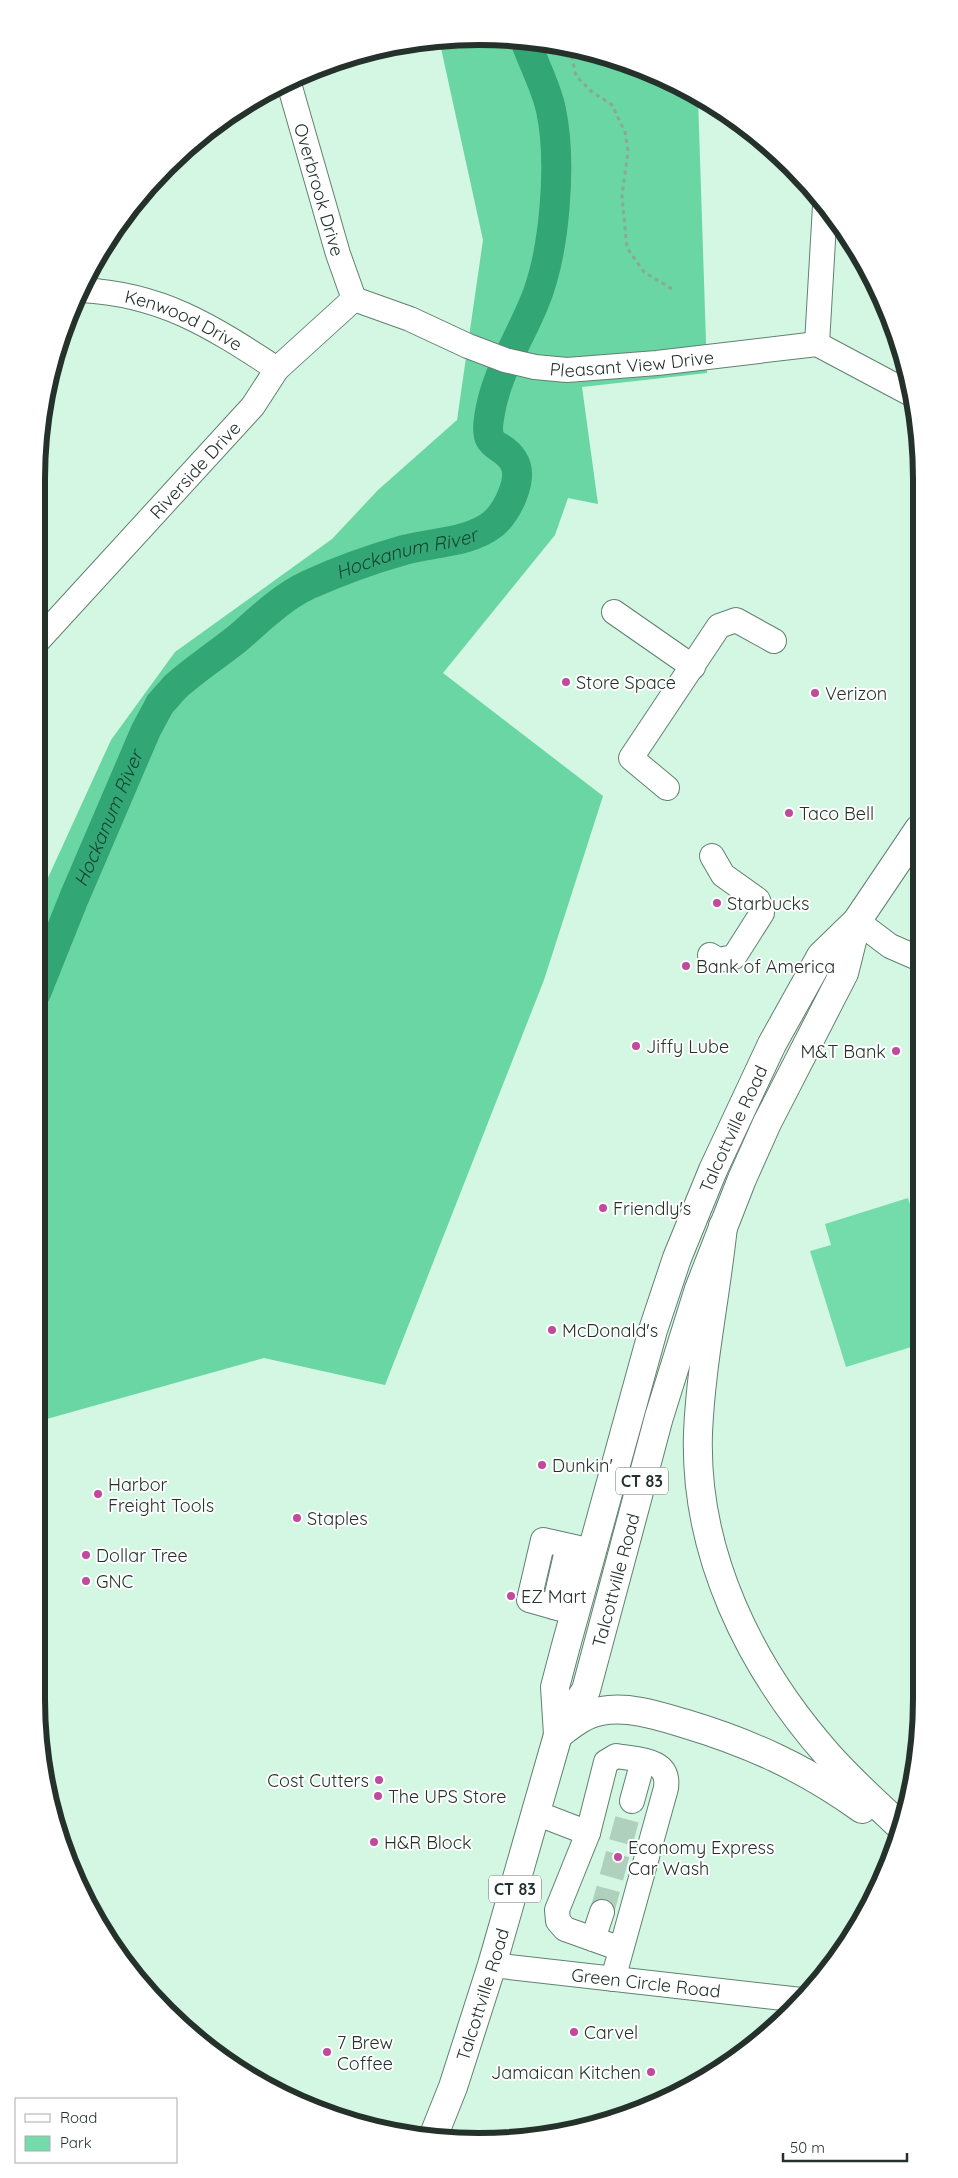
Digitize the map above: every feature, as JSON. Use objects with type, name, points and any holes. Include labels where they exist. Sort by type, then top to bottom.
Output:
[{"type":"main road","name":"Talcottville Road","points":[[558,1735],[556,1687],[565,1651],[565,1610],[580,1548],[677,1258],[709,1179],[772,1044],[821,956],[857,921],[913,838]]},
{"type":"main road","name":"Talcottville Road","points":[[436,2130],[453,2087],[492,1965],[558,1735],[586,1690],[676,1360],[723,1226],[767,1123],[844,973],[857,921]]},
{"type":"main road","points":[[723,1226],[705,1353],[698,1432],[702,1500],[717,1569],[744,1632],[790,1706],[827,1754],[895,1821]]},
{"type":"main road","points":[[653,1330],[666,1343],[676,1360]]},
{"type":"main road","points":[[565,1651],[580,1664],[592,1668]]},
{"type":"main road","points":[[558,1735],[587,1715],[614,1709],[639,1711],[699,1728],[749,1745],[803,1770],[844,1796],[892,1833]]},
{"type":"street","name":"Overbrook Drive","points":[[290,88],[338,254],[354,299]]},
{"type":"street","points":[[824,217],[817,344],[904,390]]},
{"type":"street","name":"Kenwood Drive","points":[[88,290],[114,292],[170,306],[229,337],[277,369]]},
{"type":"street","name":"Pleasant View Drive","points":[[354,299],[410,320],[505,360],[535,367],[566,370],[658,363],[817,344]]},
{"type":"street","name":"Riverside Drive","points":[[45,634],[252,406],[277,369],[354,299]]},
{"type":"street","points":[[614,612],[693,667]]},
{"type":"street","points":[[667,788],[631,758],[720,626],[736,620],[774,641]]},
{"type":"street","points":[[710,955],[718,960],[734,958],[762,913],[758,900],[723,875],[712,856]]},
{"type":"street","points":[[857,921],[890,946],[913,957]]},
{"type":"street","points":[[565,1610],[529,1600],[543,1540],[580,1548]]},
{"type":"street","points":[[613,1979],[667,1779],[662,1767],[616,1756],[606,1762],[588,1833],[557,1910],[558,1921],[565,1929],[621,1949]]},
{"type":"street","points":[[632,1801],[643,1761]]},
{"type":"street","points":[[536,1813],[588,1833]]},
{"type":"street","points":[[593,1939],[602,1912]]},
{"type":"street","name":"Green Circle Road","points":[[492,1965],[792,1999]]},
{"type":"path","points":[[571,55],[576,76],[590,91],[612,105],[625,132],[628,151],[622,196],[627,248],[644,272],[672,289]]},
{"type":"green space","points":[[507,46],[564,53],[619,68],[645,78],[698,104],[707,373],[582,387],[598,504],[568,498],[555,535],[443,673],[603,796],[544,980],[385,1385],[264,1358],[45,1419],[45,884],[111,740],[175,652],[332,539],[378,490],[457,420],[483,240],[441,47]]},
{"type":"green space","points":[[908,1198],[913,1214],[913,1346],[846,1367],[810,1251],[831,1245],[825,1224]]},
{"type":"waterway","name":"Hockanum River","points":[[45,970],[146,730],[160,704],[175,687],[298,590],[380,557],[415,547],[473,535],[493,524],[509,503],[516,485],[516,467],[508,454],[491,441],[488,428],[489,418],[496,387],[528,317],[541,283],[552,234],[556,181],[556,155],[551,110],[543,83],[528,48]]},
{"type":"tunnel","points":[[602,1912],[632,1801]]},
{"type":"place","name":"Store Space","points":[[566,682]]},
{"type":"place","name":"Verizon","points":[[815,693]]},
{"type":"place","name":"Taco Bell","points":[[789,813]]},
{"type":"place","name":"Starbucks","points":[[717,903]]},
{"type":"place","name":"Bank of America","points":[[686,966]]},
{"type":"place","name":"Jiffy Lube","points":[[636,1046]]},
{"type":"place","name":"M&T Bank","points":[[896,1051]]},
{"type":"place","name":"Friendly's","points":[[603,1208]]},
{"type":"place","name":"McDonald's","points":[[552,1330]]},
{"type":"place","name":"Dunkin'","points":[[542,1465]]},
{"type":"place","name":"Harbor Freight Tools","points":[[98,1494]]},
{"type":"place","name":"Staples","points":[[297,1518]]},
{"type":"place","name":"Dollar Tree","points":[[86,1555]]},
{"type":"place","name":"GNC","points":[[86,1581]]},
{"type":"place","name":"EZ Mart","points":[[511,1596]]},
{"type":"place","name":"Cost Cutters","points":[[379,1780]]},
{"type":"place","name":"The UPS Store","points":[[378,1796]]},
{"type":"place","name":"H&R Block","points":[[374,1842]]},
{"type":"place","name":"Economy Express Car Wash","points":[[618,1857]]},
{"type":"place","name":"Carvel","points":[[574,2032]]},
{"type":"place","name":"7 Brew Coffee","points":[[327,2052]]},
{"type":"place","name":"Jamaican Kitchen","points":[[651,2072]]}]
